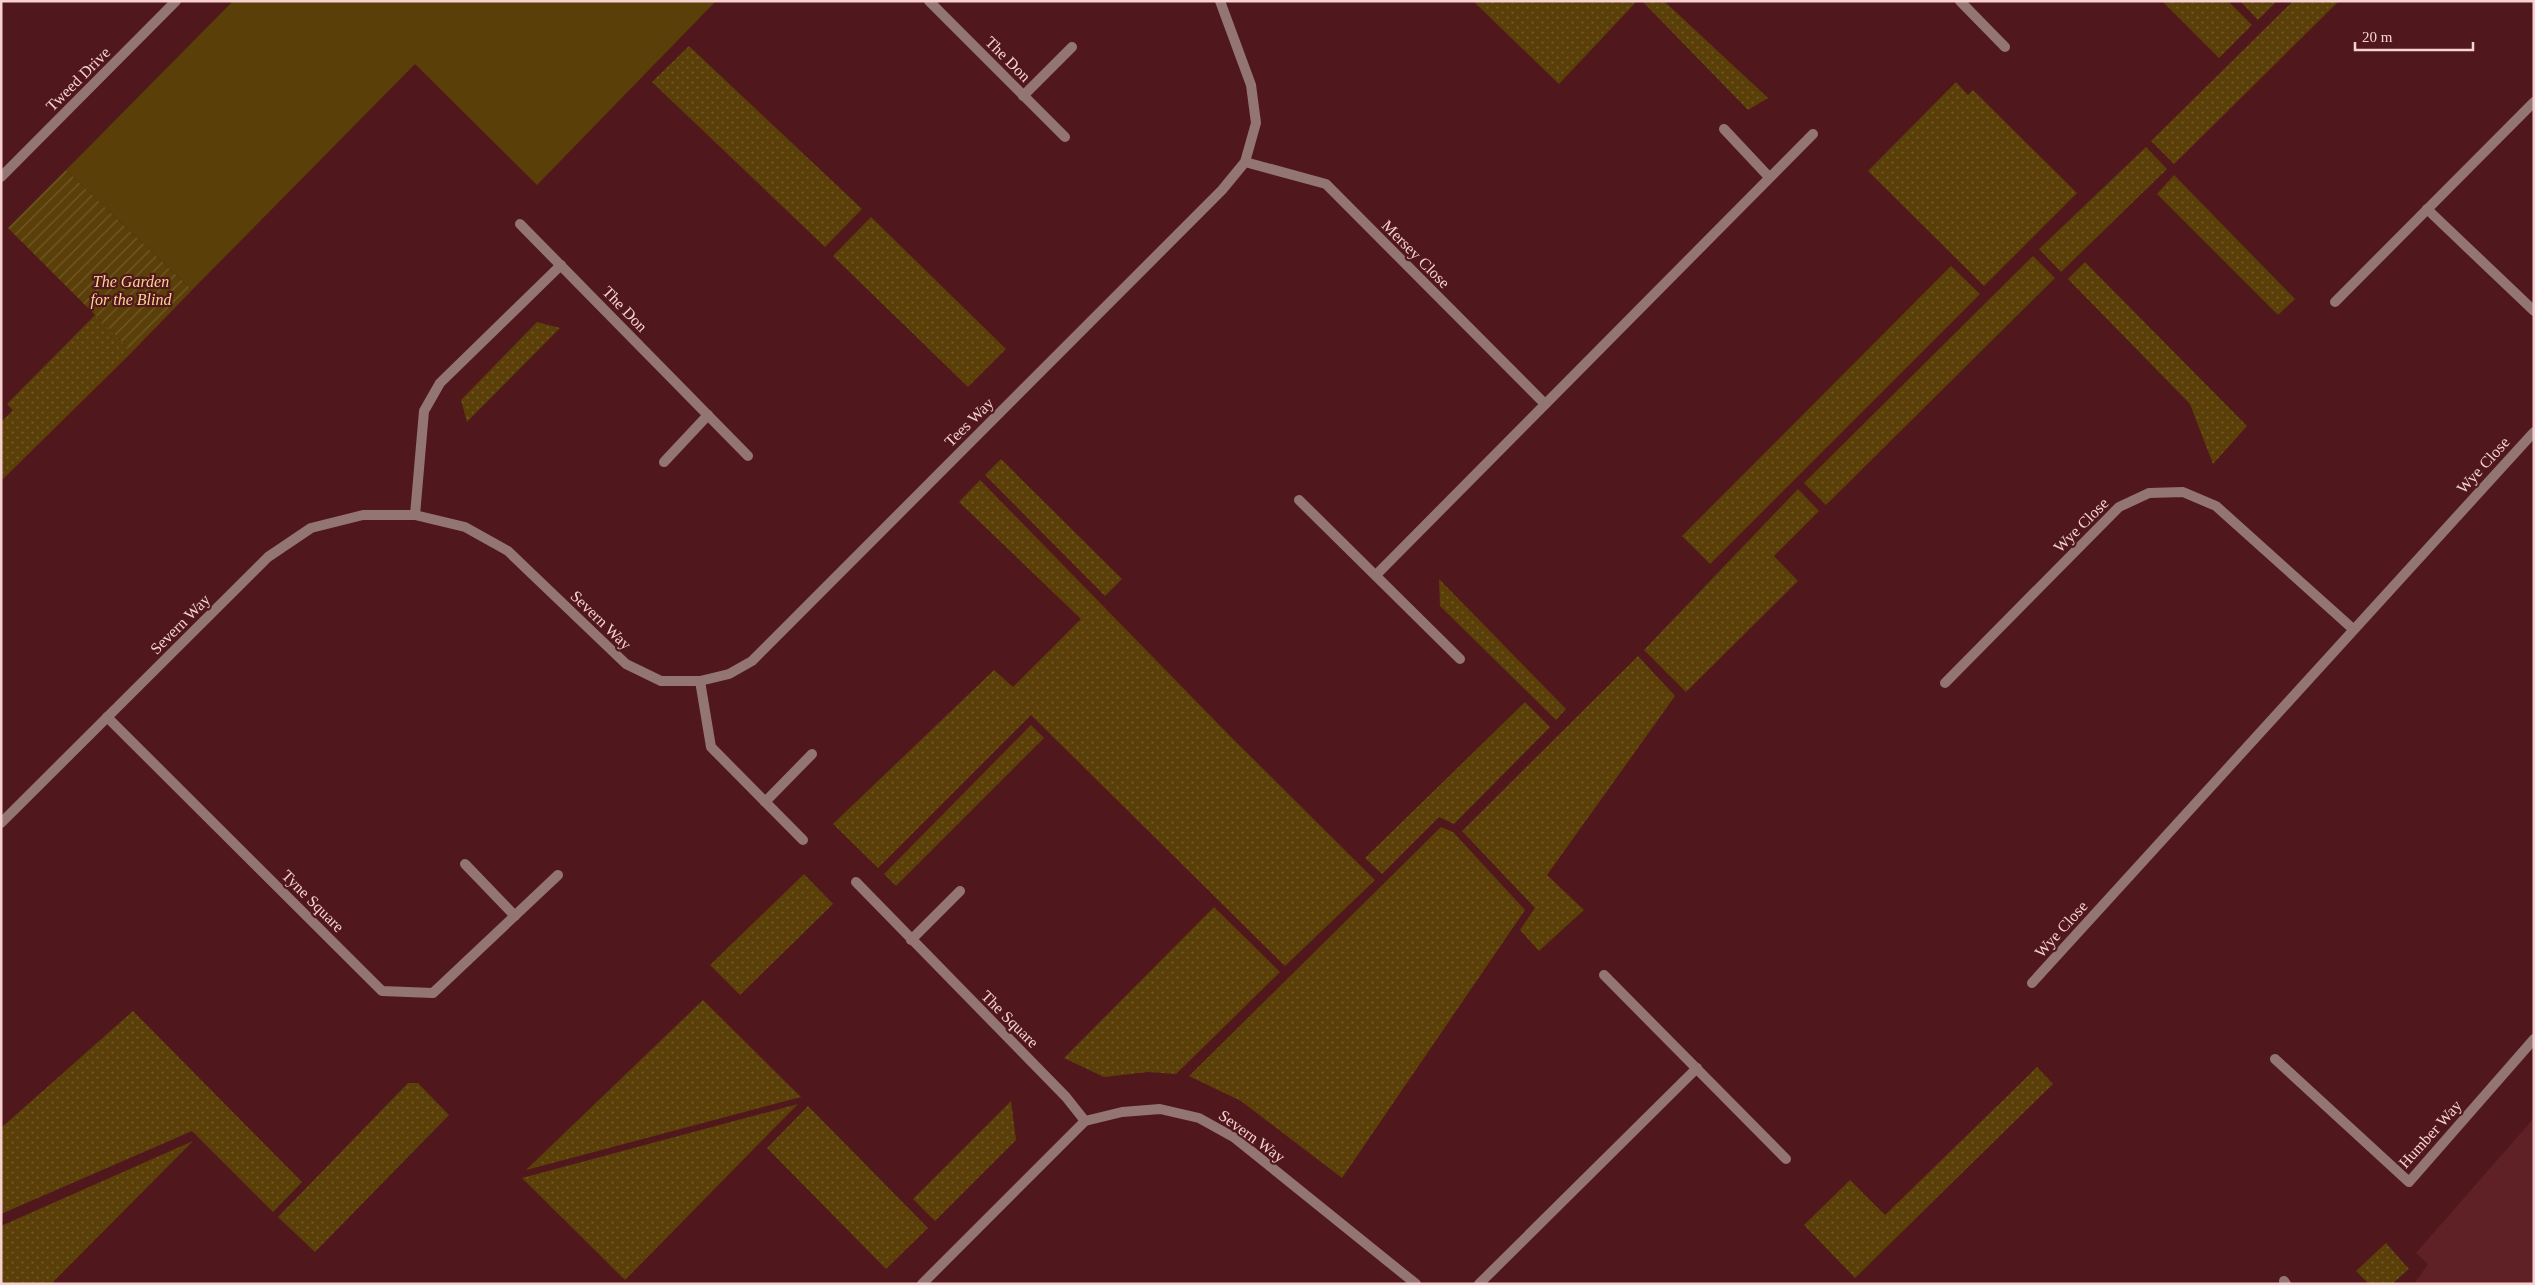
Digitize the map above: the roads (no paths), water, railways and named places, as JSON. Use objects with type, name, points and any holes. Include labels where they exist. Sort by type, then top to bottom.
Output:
[{"type":"street","name":"Tweed Drive","points":[[1,177],[176,1]]},
{"type":"street","name":"The Don","points":[[929,1],[1065,137]]},
{"type":"street","points":[[1220,1],[1251,85],[1256,123],[1245,162]]},
{"type":"street","points":[[1966,3],[2005,47]]},
{"type":"street","points":[[1023,96],[1072,47]]},
{"type":"street","points":[[2335,302],[2534,102]]},
{"type":"street","points":[[1724,129],[1769,177]]},
{"type":"street","points":[[1376,576],[1813,134]]},
{"type":"street","name":"Mersey Close","points":[[1245,162],[1326,184],[1545,404]]},
{"type":"street","name":"Tees Way","points":[[700,681],[729,674],[752,661],[1222,190],[1245,162]]},
{"type":"street","points":[[2427,209],[2534,311]]},
{"type":"street","name":"The Don","points":[[520,224],[748,456]]},
{"type":"street","points":[[415,515],[424,411],[440,383],[561,265]]},
{"type":"street","points":[[664,462],[708,415]]},
{"type":"street","name":"Wye Close","points":[[2032,983],[2534,432]]},
{"type":"street","name":"Wye Close","points":[[1946,683],[2119,508],[2149,493],[2183,492],[2216,506],[2354,629]]},
{"type":"street","points":[[1299,500],[1460,658]]},
{"type":"street","name":"Severn Way","points":[[1,823],[268,557],[311,528],[363,515],[415,515],[466,527],[508,551],[626,664],[661,681],[700,681]]},
{"type":"street","points":[[700,681],[711,748],[803,840]]},
{"type":"street","name":"Tyne Square","points":[[107,717],[382,991],[433,993],[558,875]]},
{"type":"street","points":[[765,802],[812,754]]},
{"type":"street","points":[[466,864],[515,916]]},
{"type":"street","name":"The Square","points":[[856,882],[1066,1097],[1085,1122]]},
{"type":"street","points":[[912,940],[960,891]]},
{"type":"street","points":[[1604,975],[1786,1159]]},
{"type":"street","name":"Humber Way","points":[[2275,1059],[2409,1182],[2534,1039]]},
{"type":"street","points":[[1479,1284],[1697,1068]]},
{"type":"street","name":"Severn Way","points":[[922,1284],[1085,1122],[1122,1112],[1160,1109],[1199,1118],[1235,1138],[1416,1284]]},
{"type":"park label","name":"The Garden for the Blind","points":[[131,290]]}]
